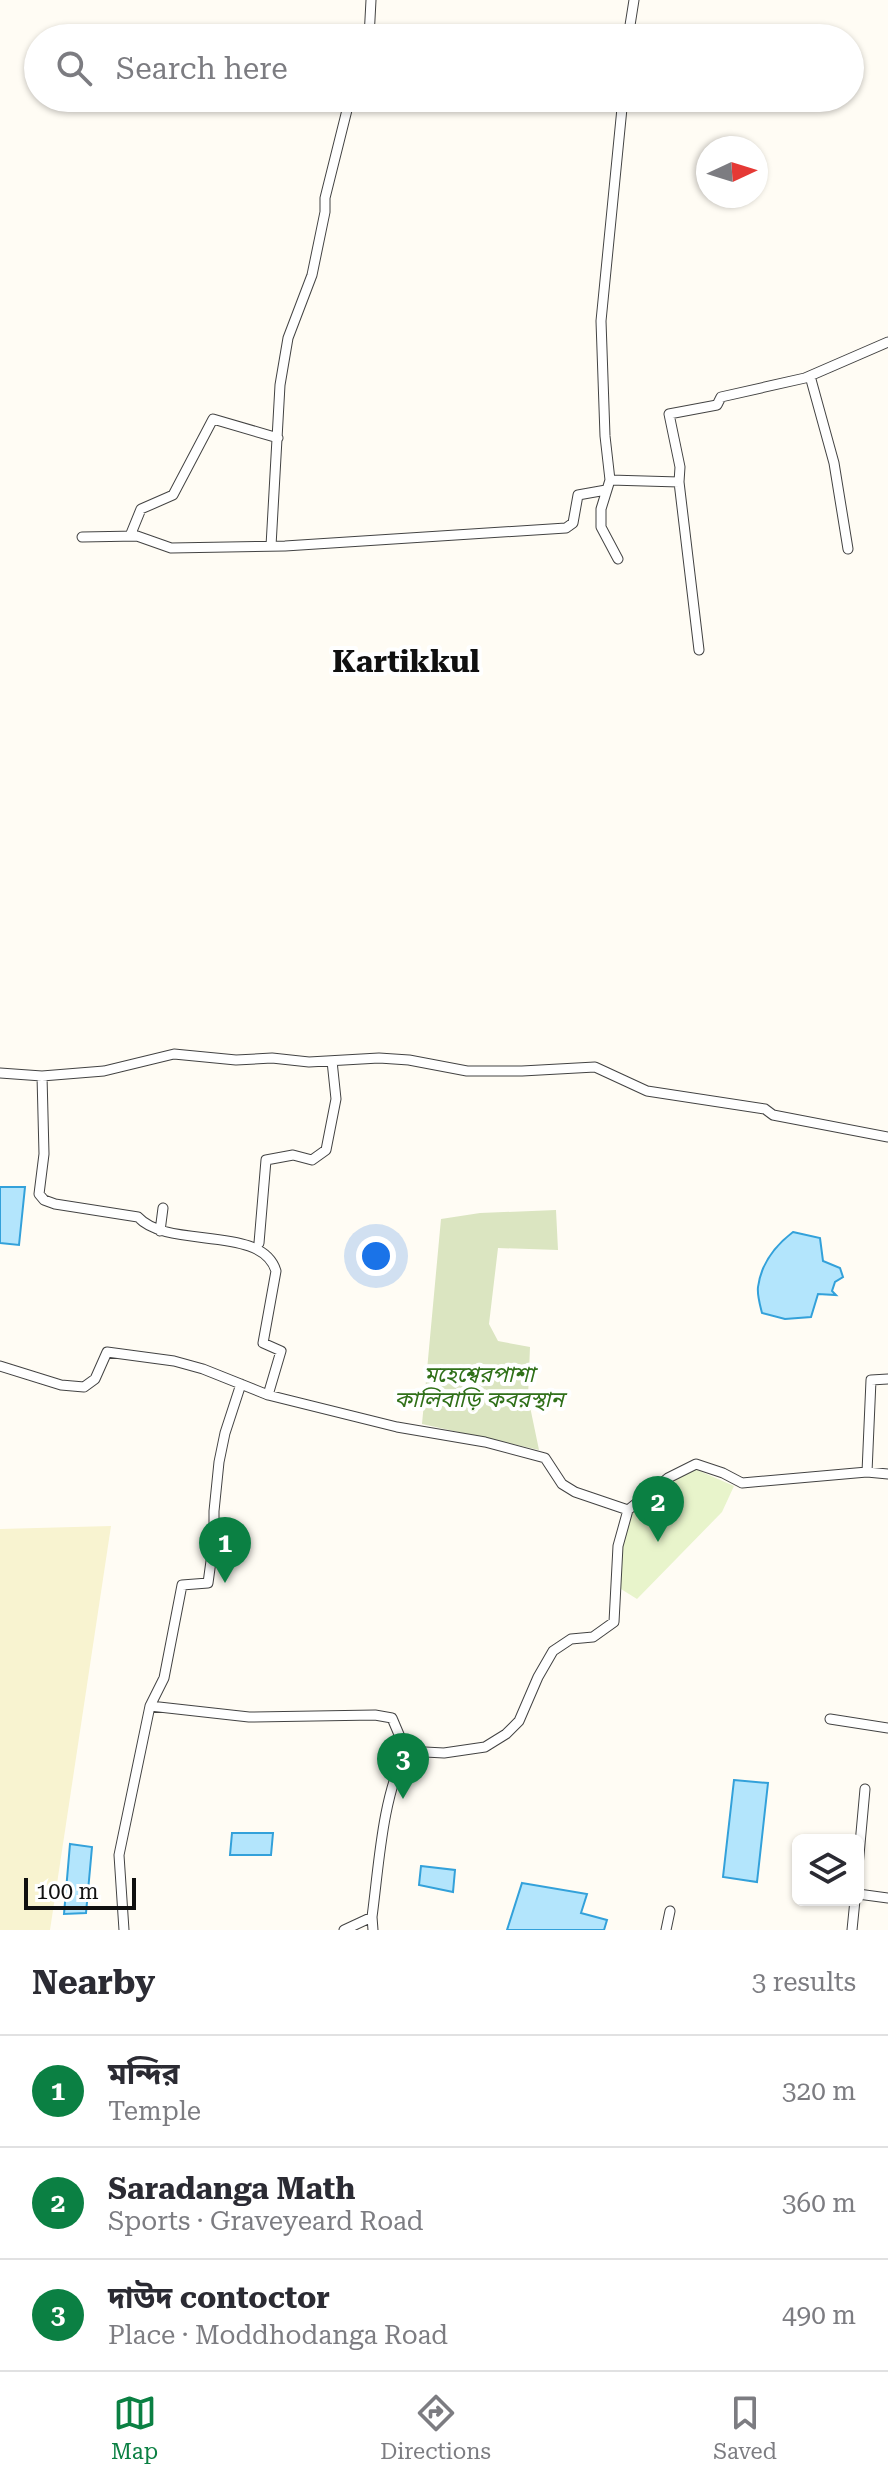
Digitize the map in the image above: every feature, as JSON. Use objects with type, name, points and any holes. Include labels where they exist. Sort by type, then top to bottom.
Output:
[{"type":"street","points":[[370,24],[371,0]]},
{"type":"street","points":[[630,24],[634,0]]},
{"type":"street","points":[[271,546],[280,385],[288,338],[312,275],[325,198],[346,112]]},
{"type":"street","points":[[618,559],[601,527],[601,509],[610,480],[605,436],[601,321],[622,112]]},
{"type":"street","points":[[699,650],[679,482],[680,467],[669,414],[717,405],[721,397],[810,376],[888,342]]},
{"type":"street","points":[[810,376],[834,463],[848,549]]},
{"type":"street","points":[[130,536],[141,509],[173,495],[213,419],[278,438]]},
{"type":"street","points":[[610,480],[679,482]]},
{"type":"street","points":[[82,537],[137,536],[171,548],[271,546],[566,528],[573,523],[578,495],[606,490]]},
{"type":"street","points":[[0,1073],[42,1076],[104,1071],[174,1054],[309,1062],[379,1058],[409,1060],[467,1071],[595,1067],[647,1091],[765,1109],[773,1115],[888,1137]]},
{"type":"street","points":[[259,1243],[266,1160],[293,1155],[312,1160],[326,1150],[336,1099],[332,1061]]},
{"type":"street","points":[[42,1076],[44,1154],[39,1194],[44,1200],[138,1217],[160,1231],[210,1237],[260,1249],[273,1263],[276,1271],[263,1343],[281,1351],[268,1395]]},
{"type":"street","points":[[160,1231],[163,1208]]},
{"type":"street","points":[[0,1366],[61,1385],[84,1387],[95,1379],[107,1352],[174,1361],[268,1395],[397,1427],[485,1442],[545,1458],[562,1484],[575,1492],[628,1510]]},
{"type":"street","points":[[867,1472],[871,1380],[888,1379]]},
{"type":"street","points":[[125,1930],[119,1855],[150,1706],[164,1678],[182,1585],[208,1583],[219,1462],[241,1384]]},
{"type":"street","points":[[406,1751],[444,1753],[485,1747],[506,1734],[519,1721],[553,1651],[571,1639],[593,1637],[614,1622],[618,1546],[628,1510],[668,1478],[696,1464],[742,1483],[867,1472],[888,1474]]},
{"type":"street","points":[[150,1706],[249,1717],[375,1715],[392,1718],[406,1751]]},
{"type":"street","points":[[830,1719],[888,1728]]},
{"type":"street","points":[[373,1930],[372,1917],[385,1824],[398,1766],[406,1751]]},
{"type":"street","points":[[861,1834],[865,1789]]},
{"type":"street","points":[[864,1895],[888,1898]]},
{"type":"street","points":[[852,1930],[854,1906]]},
{"type":"street","points":[[666,1930],[670,1911]]},
{"type":"street","points":[[344,1930],[372,1917]]},
{"type":"shaded area","points":[[111,1526],[50,1930],[0,1930],[0,1529]]},
{"type":"green space","name":"মহেশ্বেরপাশা কালিবাড়ি কবরস্থান","points":[[556,1210],[558,1250],[498,1248],[489,1324],[498,1341],[530,1347],[528,1397],[539,1450],[422,1424],[441,1219],[480,1213]]},
{"type":"green space","points":[[695,1469],[734,1486],[722,1512],[637,1599],[621,1589],[622,1556],[629,1521],[646,1498]]},
{"type":"water","points":[[0,1187],[25,1187],[19,1245],[0,1243]]},
{"type":"water","points":[[793,1232],[820,1238],[823,1261],[840,1268],[843,1277],[835,1282],[832,1291],[836,1295],[818,1294],[811,1317],[785,1319],[762,1313],[758,1287],[770,1256]]},
{"type":"water","points":[[734,1780],[768,1783],[757,1882],[723,1877]]},
{"type":"water","points":[[232,1833],[273,1833],[271,1855],[230,1855]]},
{"type":"water","points":[[70,1844],[92,1847],[86,1913],[64,1914]]},
{"type":"water","points":[[421,1866],[455,1870],[453,1892],[419,1885]]},
{"type":"water","points":[[522,1883],[587,1894],[581,1913],[607,1920],[604,1930],[507,1930]]},
{"type":"place","name":"Saradanga Math","points":[[658,1542]]},
{"type":"place","name":"মন্দির","points":[[225,1583]]},
{"type":"place","name":"দাউদ contoctor","points":[[403,1799]]},
{"type":"district","name":"Kartikkul","points":[[406,661]]}]
